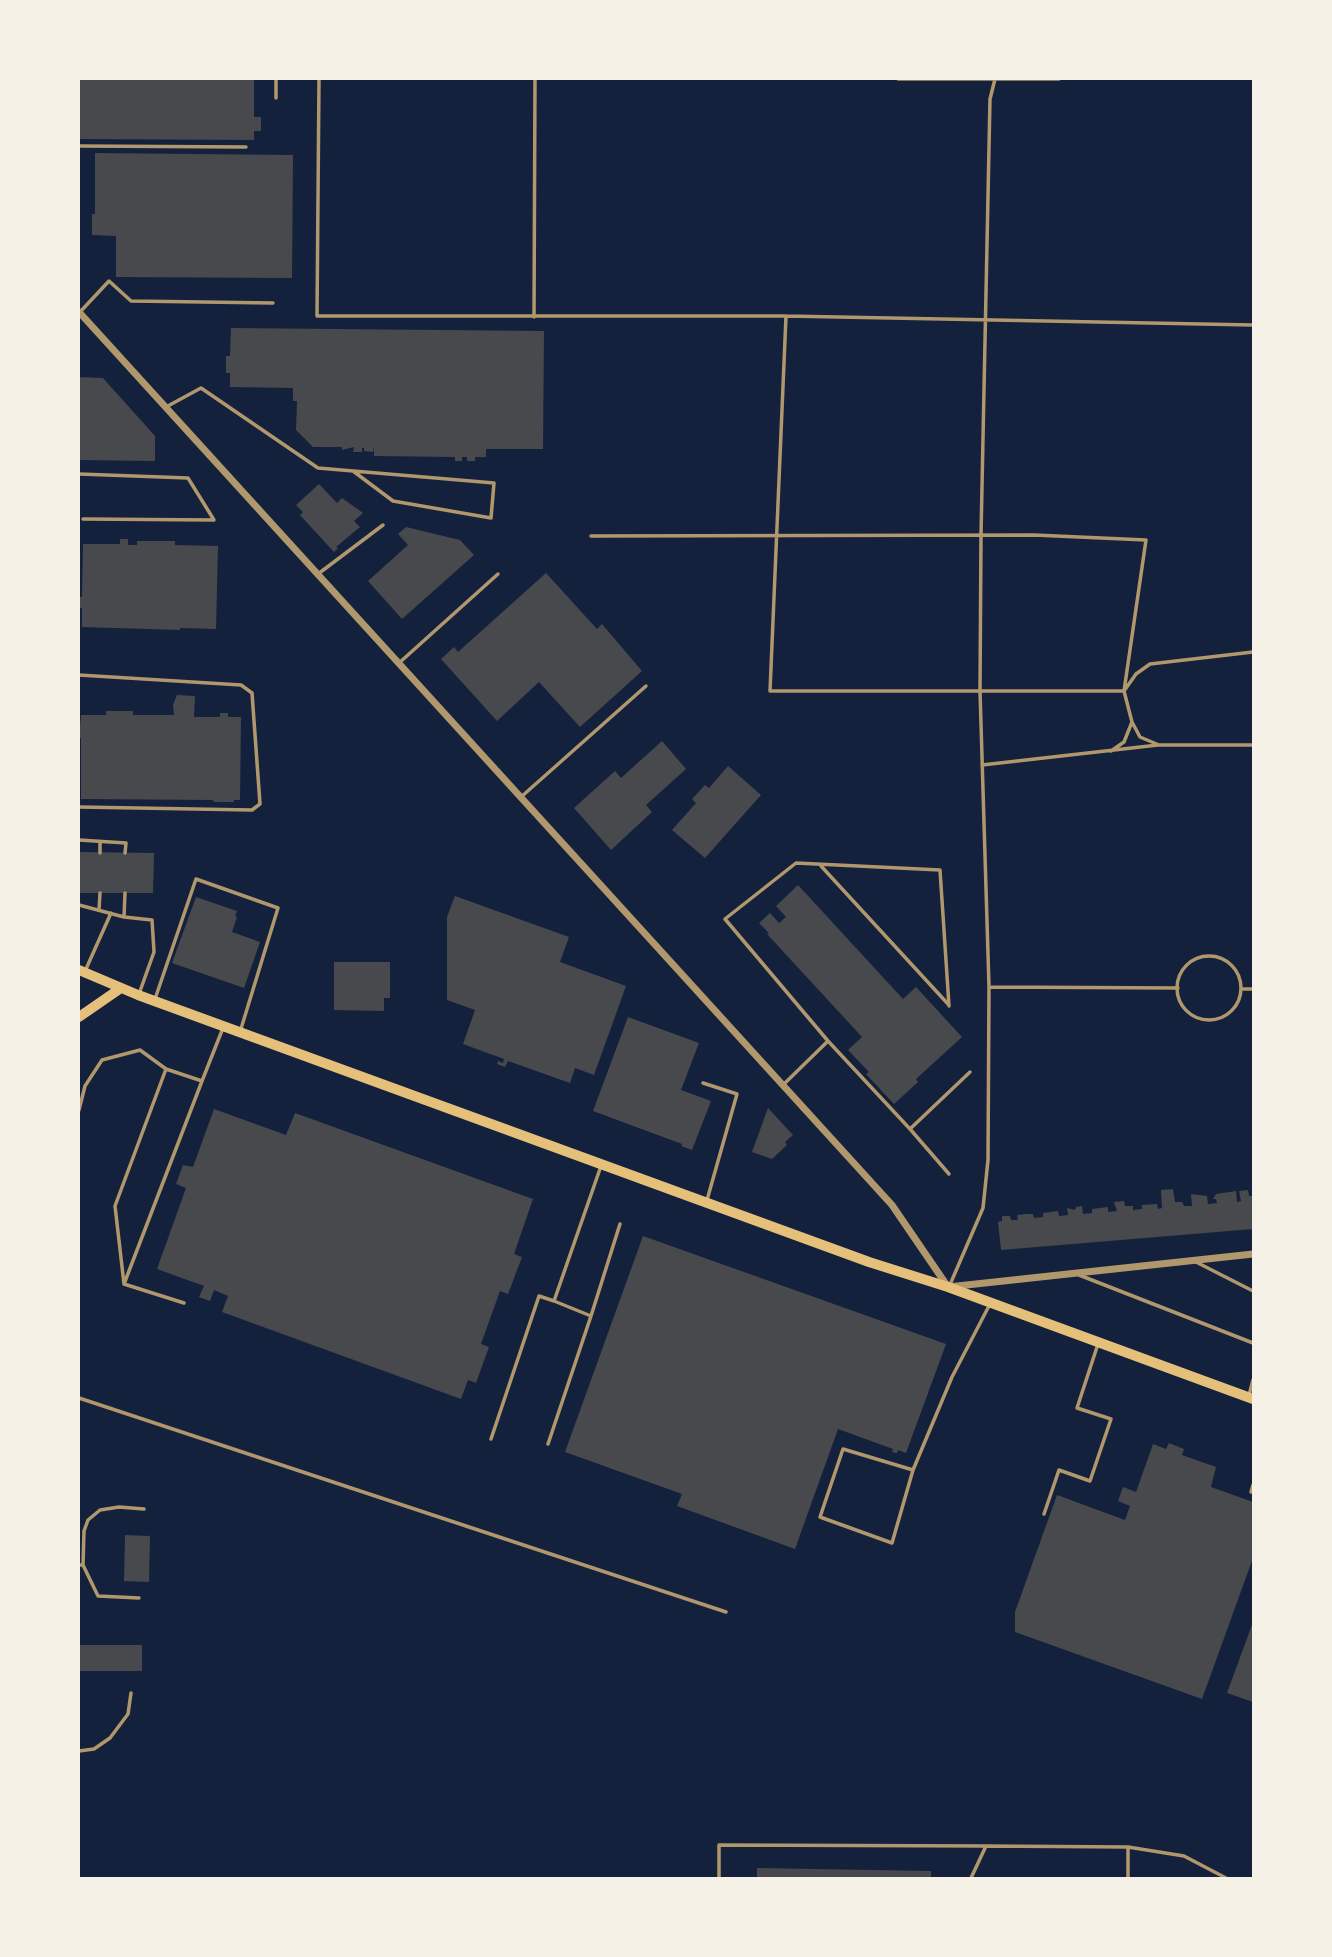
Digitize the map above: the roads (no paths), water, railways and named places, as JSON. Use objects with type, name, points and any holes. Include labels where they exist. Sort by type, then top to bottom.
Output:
[{"type":"main road","points":[[82,971],[154,1001],[869,1262],[991,1302],[1251,1398]]},
{"type":"main road","points":[[79,1017],[121,988]]},
{"type":"street","points":[[79,312],[892,1205],[948,1287],[1253,1254]]},
{"type":"lane","points":[[276,79],[276,98]]},
{"type":"lane","points":[[319,79],[317,316],[786,316],[1253,325]]},
{"type":"lane","points":[[534,317],[535,79]]},
{"type":"lane","points":[[898,79],[1059,79]]},
{"type":"lane","points":[[948,1287],[983,1208],[988,1160],[989,987],[980,691],[990,99],[994,79]]},
{"type":"lane","points":[[79,146],[246,147]]},
{"type":"lane","points":[[79,312],[109,281],[131,301],[273,303]]},
{"type":"lane","points":[[786,316],[770,691],[1124,691]]},
{"type":"lane","points":[[166,407],[201,388],[317,468],[353,471],[494,483],[491,518],[393,501],[353,471]]},
{"type":"lane","points":[[79,474],[188,478],[214,520],[82,519]]},
{"type":"lane","points":[[318,574],[383,525]]},
{"type":"lane","points":[[591,536],[981,535],[1146,540],[1124,691],[1132,722],[1140,737],[1159,745]]},
{"type":"lane","points":[[399,663],[498,574]]},
{"type":"lane","points":[[1124,691],[1136,674],[1150,664],[1253,652]]},
{"type":"lane","points":[[79,675],[241,685],[251,693],[260,804],[252,810],[79,807]]},
{"type":"lane","points":[[521,797],[646,686]]},
{"type":"lane","points":[[1111,751],[1124,742],[1132,722]]},
{"type":"lane","points":[[982,765],[1159,745],[1253,745]]},
{"type":"lane","points":[[79,840],[126,843],[125,853]]},
{"type":"lane","points":[[100,842],[100,853]]},
{"type":"lane","points":[[820,864],[949,1006],[940,870],[820,864],[796,863],[725,919],[828,1041],[948,1174]]},
{"type":"lane","points":[[154,1001],[196,879],[278,908],[240,1032]]},
{"type":"lane","points":[[99,910],[100,893]]},
{"type":"lane","points":[[124,917],[125,893]]},
{"type":"lane","points":[[79,905],[124,917],[152,920],[154,951],[138,995]]},
{"type":"lane","points":[[82,971],[111,914]]},
{"type":"lane","points":[[1216,957],[1234,968],[1240,978],[1241,989],[1240,999],[1228,1015],[1209,1021],[1199,1019],[1183,1007],[1178,988],[1185,967],[1194,960],[1216,957]]},
{"type":"lane","points":[[989,987],[1178,988]]},
{"type":"lane","points":[[1241,989],[1253,989]]},
{"type":"lane","points":[[124,1284],[223,1026]]},
{"type":"lane","points":[[783,1085],[828,1041]]},
{"type":"lane","points":[[79,1110],[85,1086],[102,1060],[140,1050],[166,1069],[202,1081]]},
{"type":"lane","points":[[124,1284],[115,1206],[166,1069]]},
{"type":"lane","points":[[910,1129],[970,1072]]},
{"type":"lane","points":[[703,1083],[737,1094],[706,1202]]},
{"type":"lane","points":[[554,1301],[601,1164]]},
{"type":"lane","points":[[548,1444],[620,1224]]},
{"type":"lane","points":[[1194,1261],[1253,1291]]},
{"type":"lane","points":[[1075,1273],[1253,1343]]},
{"type":"lane","points":[[124,1284],[184,1303]]},
{"type":"lane","points":[[491,1439],[539,1296],[591,1316]]},
{"type":"lane","points":[[913,1471],[843,1449],[820,1517],[892,1543],[913,1471],[952,1377],[991,1302]]},
{"type":"lane","points":[[1044,1514],[1059,1470],[1090,1481],[1111,1419],[1077,1408],[1099,1342]]},
{"type":"lane","points":[[1251,1398],[1253,1380]]},
{"type":"lane","points":[[79,1398],[726,1612]]},
{"type":"lane","points":[[1251,1492],[1253,1485]]},
{"type":"lane","points":[[139,1598],[98,1596],[81,1565],[84,1531],[88,1520],[100,1510],[118,1507],[144,1509]]},
{"type":"lane","points":[[79,1751],[94,1749],[110,1738],[128,1714],[131,1693]]},
{"type":"lane","points":[[719,1878],[719,1845],[1128,1847],[1184,1856],[1226,1878]]},
{"type":"lane","points":[[971,1878],[986,1846]]},
{"type":"lane","points":[[1128,1847],[1128,1878]]}]
